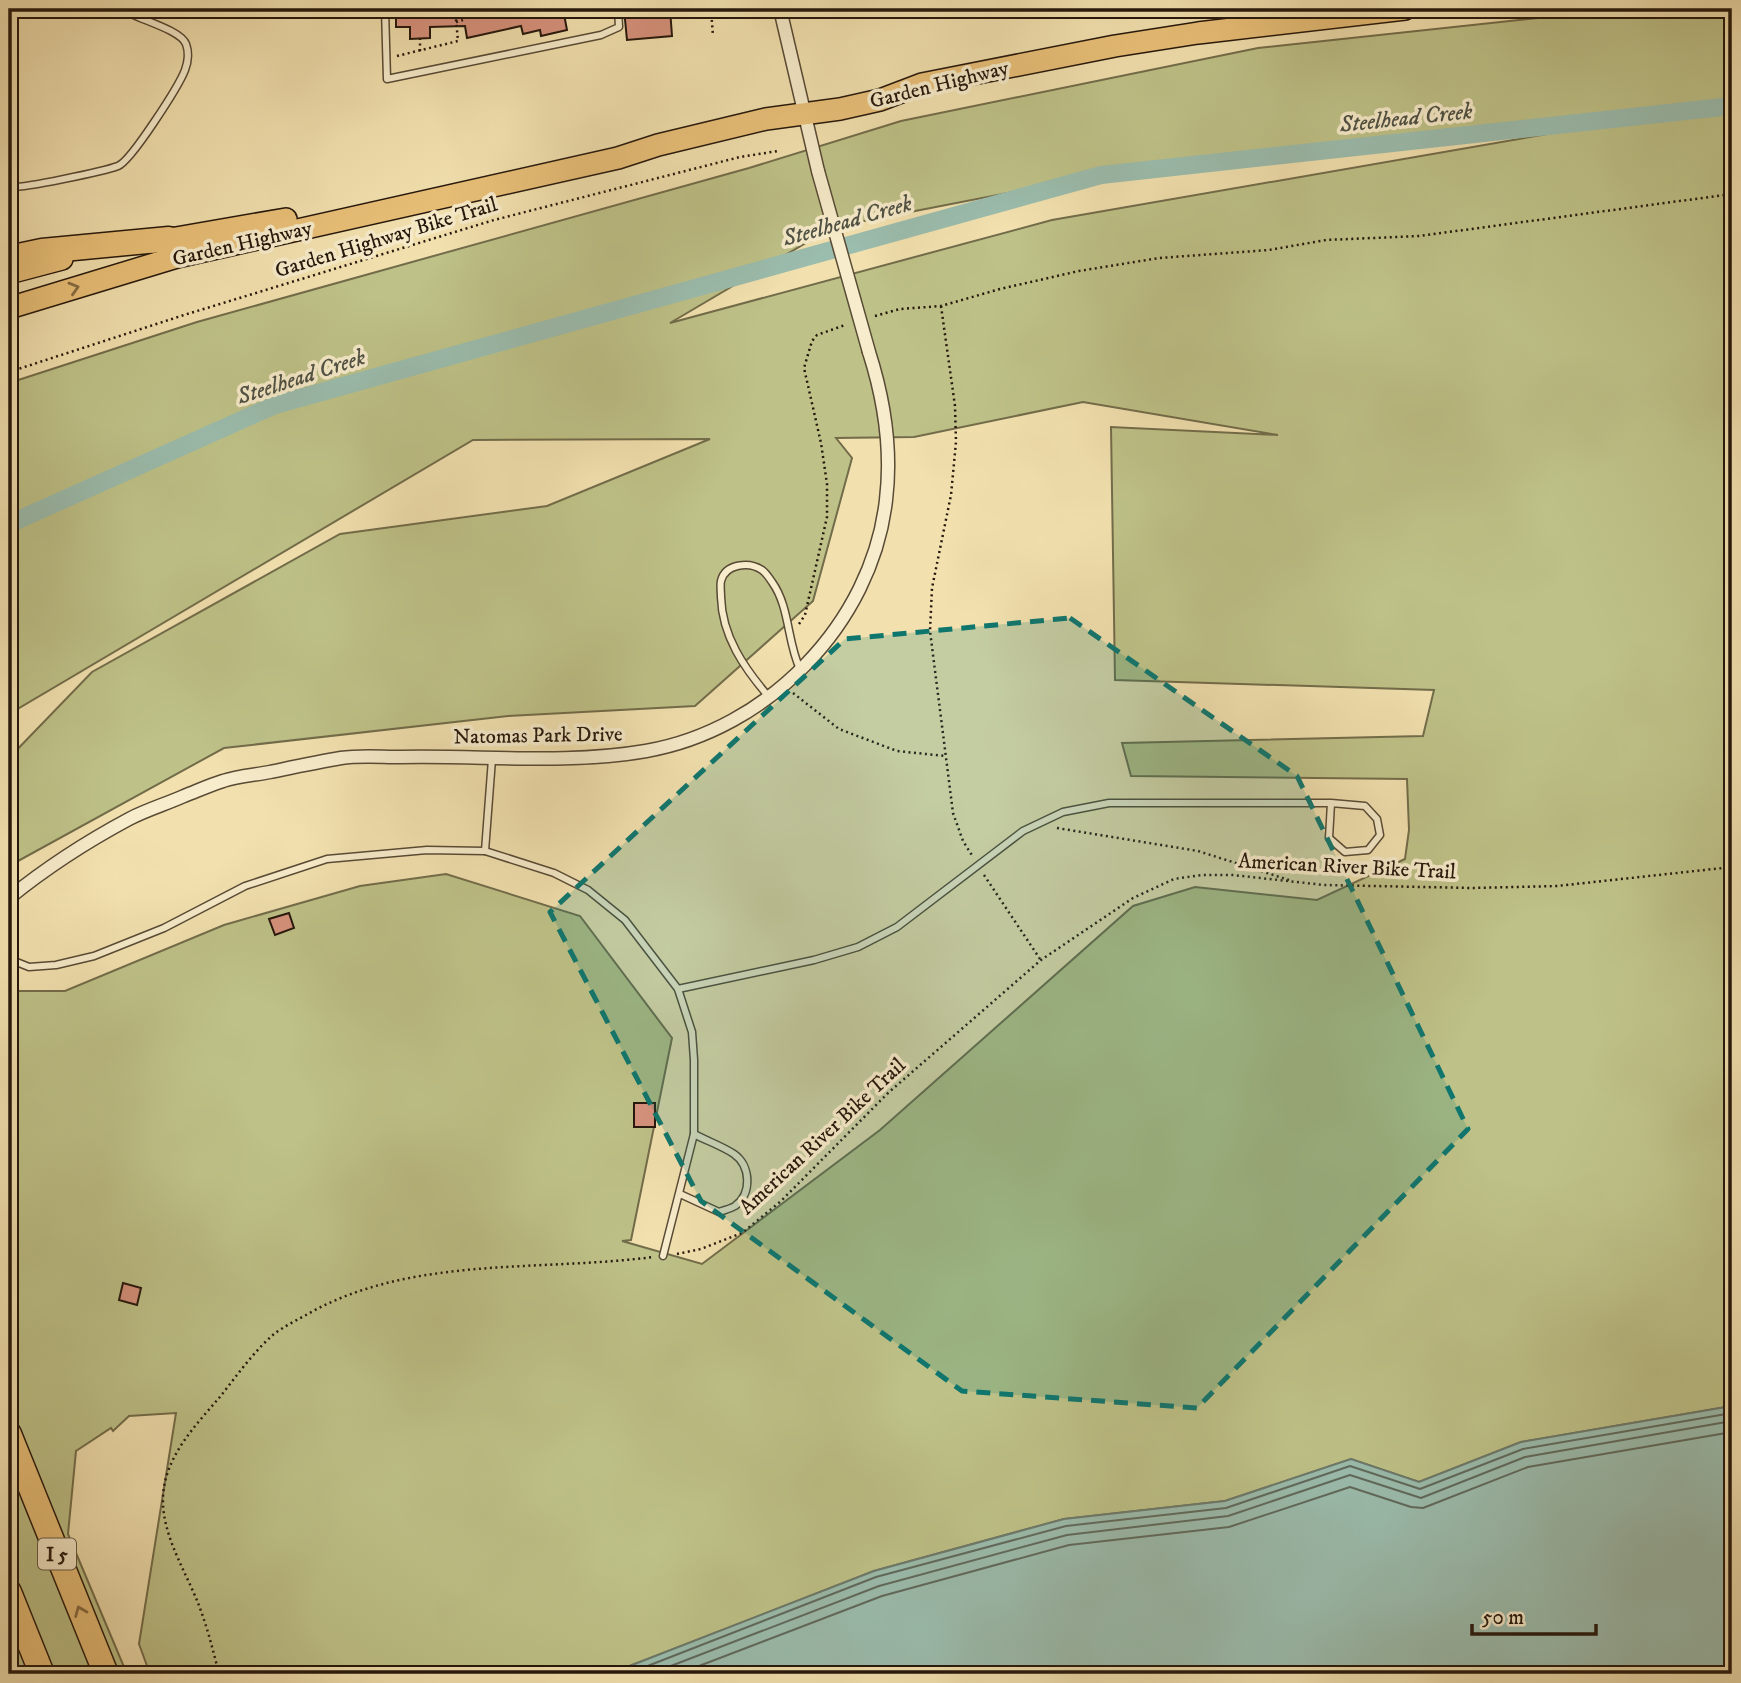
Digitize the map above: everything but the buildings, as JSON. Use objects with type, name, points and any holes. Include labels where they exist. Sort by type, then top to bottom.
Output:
[{"type":"highway","points":[[9,258],[42,251],[169,239]]},
{"type":"highway","name":"I 5","points":[[9,1434],[106,1674]]},
{"type":"highway","points":[[9,1592],[42,1674]]},
{"type":"main road","name":"Garden Highway","points":[[9,308],[177,257],[618,158],[658,145],[766,119],[840,109],[880,100],[922,84],[1115,46],[1198,33],[1405,9]]},
{"type":"main road","name":"Garden Highway","points":[[9,273],[40,264],[169,239],[479,189]]},
{"type":"street","name":"Natomas Park Drive","points":[[9,898],[46,868],[131,818],[223,781],[343,758],[551,758],[647,751],[687,740],[732,722],[771,698],[801,670],[839,625],[863,581],[878,540],[886,501],[888,463],[879,384],[818,171],[780,9]]},
{"type":"lane","points":[[9,187],[121,165],[141,141],[184,71],[188,57],[186,42],[177,34],[132,16],[122,9]]},
{"type":"lane","points":[[386,9],[387,79],[601,35],[619,27],[618,9]]},
{"type":"lane","points":[[771,698],[749,673],[729,637],[721,605],[721,580],[730,569],[743,564],[761,569],[774,584],[785,612],[793,655],[801,670]]},
{"type":"lane","points":[[485,851],[492,757]]},
{"type":"lane","points":[[678,989],[814,960],[858,947],[897,927],[1023,831],[1063,812],[1109,803],[1331,803],[1365,806],[1377,819],[1380,835],[1368,850],[1345,852],[1329,838],[1331,803]]},
{"type":"lane","points":[[9,959],[29,967],[56,965],[94,956],[164,928],[245,886],[327,859],[426,850],[485,851],[554,873],[588,890],[625,920],[678,989],[692,1031],[694,1134],[663,1256]]},
{"type":"lane","points":[[680,1194],[719,1212],[734,1206],[745,1195],[748,1177],[743,1162],[694,1134]]},
{"type":"path","points":[[386,57],[458,41],[455,9]]},
{"type":"path","points":[[711,9],[713,36]]},
{"type":"path","points":[[456,22],[463,20]]},
{"type":"path","points":[[420,38],[420,51]]},
{"type":"path","name":"Garden Highway Bike Trail","points":[[9,372],[184,314],[494,220],[740,157],[778,151]]},
{"type":"path","points":[[866,319],[900,309],[941,306],[1079,271],[1159,258],[1269,250],[1326,240],[1419,236],[1732,194]]},
{"type":"path","points":[[941,306],[955,406],[956,442],[951,495],[932,588],[930,631],[953,813],[963,841],[1041,960]]},
{"type":"path","points":[[789,639],[805,615],[828,517],[827,484],[821,443],[804,368],[812,341],[817,335],[855,322]]},
{"type":"path","points":[[784,685],[839,729],[897,751],[945,756]]},
{"type":"path","points":[[1056,828],[1198,851],[1294,882]]},
{"type":"path","name":"American River Bike Trail","points":[[219,1674],[198,1603],[167,1527],[163,1497],[165,1479],[186,1437],[274,1334],[323,1305],[382,1284],[413,1277],[453,1271],[617,1262],[663,1256],[701,1249],[742,1233],[780,1201],[888,1093],[1041,960],[1133,898],[1174,879],[1233,876],[1324,885],[1449,888],[1557,886],[1732,867]]},
{"type":"highlighted area","points":[[1070,618],[1297,776],[1468,1129],[1197,1408],[962,1391],[701,1201],[550,912],[845,639]]},
{"type":"green space","points":[[1622,9],[1732,9],[1732,100],[1101,175],[833,227],[670,323],[1052,220],[1732,102],[1732,1406],[1521,1442],[1419,1482],[1351,1459],[1225,1501],[1064,1519],[874,1571],[609,1674],[150,1674],[139,1644],[176,1413],[129,1416],[113,1431],[111,1428],[76,1451],[68,1534],[127,1674],[9,1674],[9,991],[65,991],[224,925],[360,886],[446,874],[580,916],[672,1038],[631,1240],[622,1241],[702,1264],[880,1130],[1133,906],[1195,887],[1317,900],[1405,859],[1409,830],[1407,779],[1131,776],[1122,743],[1423,736],[1434,690],[1115,680],[1111,427],[1278,435],[1083,402],[914,437],[836,438],[852,458],[813,601],[695,706],[508,716],[224,748],[9,866],[9,758],[92,672],[340,534],[547,506],[710,439],[473,440],[9,714],[9,383],[197,322],[749,168],[901,121],[1258,48]]},
{"type":"water","points":[[1732,1406],[1732,1674],[609,1674],[874,1571],[1064,1519],[1225,1501],[1351,1459],[1419,1482],[1521,1442]]},
{"type":"waterway","name":"Steelhead Creek","points":[[9,524],[275,405],[1101,175],[1732,106]]}]
